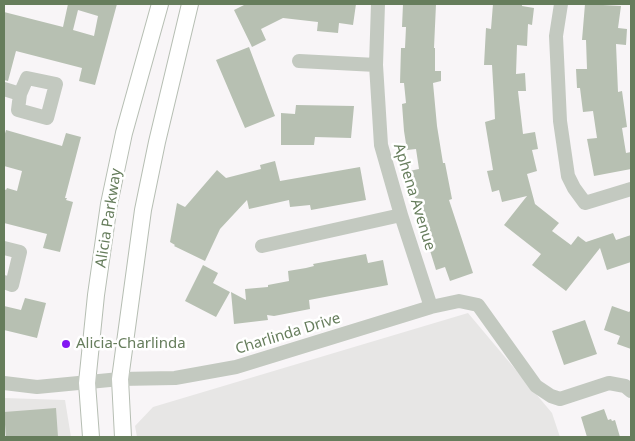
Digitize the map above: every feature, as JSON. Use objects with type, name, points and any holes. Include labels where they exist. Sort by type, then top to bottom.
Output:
[{"type":"main road","name":"Alicia Parkway","points":[[91,437],[87,383],[96,295],[109,204],[124,133],[160,4]]},
{"type":"main road","points":[[123,437],[120,379],[143,210],[190,4]]},
{"type":"street","name":"Aphena Avenue","points":[[378,4],[376,65],[381,145],[401,215],[432,307]]},
{"type":"street","points":[[561,4],[556,36],[559,104],[568,176],[585,203],[631,189]]},
{"type":"street","points":[[299,61],[376,65]]},
{"type":"street","points":[[4,89],[20,94]]},
{"type":"street","points":[[262,246],[401,215]]},
{"type":"street","points":[[4,248],[20,252],[12,285],[4,282]]},
{"type":"street","name":"Charlinda Drive","points":[[4,384],[37,387],[120,379],[174,378],[244,366],[432,307],[459,301],[478,305],[536,386],[560,399],[609,383],[625,386],[631,391]]},
{"type":"shaded area","points":[[468,313],[552,413],[560,437],[137,437],[135,426],[153,407]]},
{"type":"shaded area","points":[[4,398],[65,400],[71,437],[4,437]]},
{"type":"building","points":[[68,4],[117,4],[95,85],[79,81],[82,68],[16,51],[8,81],[4,80],[4,12],[63,27]],"holes":[[[78,10],[98,16],[94,36],[73,30]]]},
{"type":"building","points":[[246,4],[356,4],[353,25],[339,23],[338,33],[317,31],[318,22],[283,18],[261,29],[266,40],[252,47],[234,10]]},
{"type":"building","points":[[403,4],[436,4],[435,71],[441,71],[441,81],[433,83],[437,126],[443,163],[445,163],[452,199],[449,200],[473,273],[450,281],[445,267],[436,270],[423,228],[426,227],[415,198],[409,171],[419,169],[416,149],[407,150],[404,131],[402,104],[406,103],[404,83],[400,83],[401,48],[405,48],[406,27],[402,27]]},
{"type":"building","points":[[493,4],[522,4],[522,6],[534,8],[532,25],[528,24],[527,46],[517,45],[516,74],[525,73],[526,91],[518,91],[523,134],[535,132],[538,149],[532,150],[537,171],[527,174],[535,204],[559,223],[552,231],[571,245],[578,236],[586,242],[613,233],[616,240],[631,235],[631,262],[607,270],[600,248],[566,291],[532,265],[541,254],[504,225],[527,196],[502,202],[499,190],[492,192],[487,171],[493,170],[485,122],[495,119],[492,65],[484,65],[486,28],[491,29]]},
{"type":"building","points":[[585,4],[621,6],[618,28],[627,29],[626,45],[616,44],[618,92],[622,91],[627,127],[622,128],[626,153],[631,152],[631,169],[594,176],[587,139],[597,138],[593,111],[583,112],[580,88],[577,88],[576,69],[587,69],[586,40],[582,40]]},
{"type":"building","points":[[249,47],[275,116],[245,128],[216,60]]},
{"type":"building","points":[[296,105],[354,106],[351,138],[315,137],[314,145],[281,145],[281,113],[295,114]]},
{"type":"building","points":[[6,130],[62,146],[66,133],[81,137],[65,198],[73,202],[60,252],[43,248],[47,234],[4,223],[4,189],[17,191],[22,171],[4,166],[4,137]]},
{"type":"building","points":[[275,161],[280,181],[360,167],[366,200],[311,210],[310,205],[290,207],[289,200],[249,209],[247,200],[220,229],[205,261],[174,246],[170,242],[177,203],[185,207],[217,170],[226,178],[261,169],[260,165]]},
{"type":"building","points":[[366,254],[368,263],[383,260],[388,285],[309,300],[310,309],[274,316],[267,315],[268,320],[234,324],[231,292],[246,300],[245,289],[268,287],[268,285],[289,281],[288,271],[314,266],[313,264]]},
{"type":"building","points":[[203,265],[218,273],[213,283],[230,292],[216,317],[185,301]]},
{"type":"building","points":[[25,298],[46,303],[37,338],[4,330],[4,306],[21,310]]},
{"type":"building","points":[[612,306],[629,312],[631,310],[631,349],[617,344],[620,336],[604,330]]},
{"type":"building","points":[[585,320],[597,354],[564,365],[552,331]]},
{"type":"building","points":[[56,408],[58,437],[6,437],[4,412]]},
{"type":"building","points":[[604,409],[608,420],[615,420],[620,437],[587,437],[581,417]]},
{"type":"place","name":"Alicia-Charlinda","points":[[66,344]]}]
